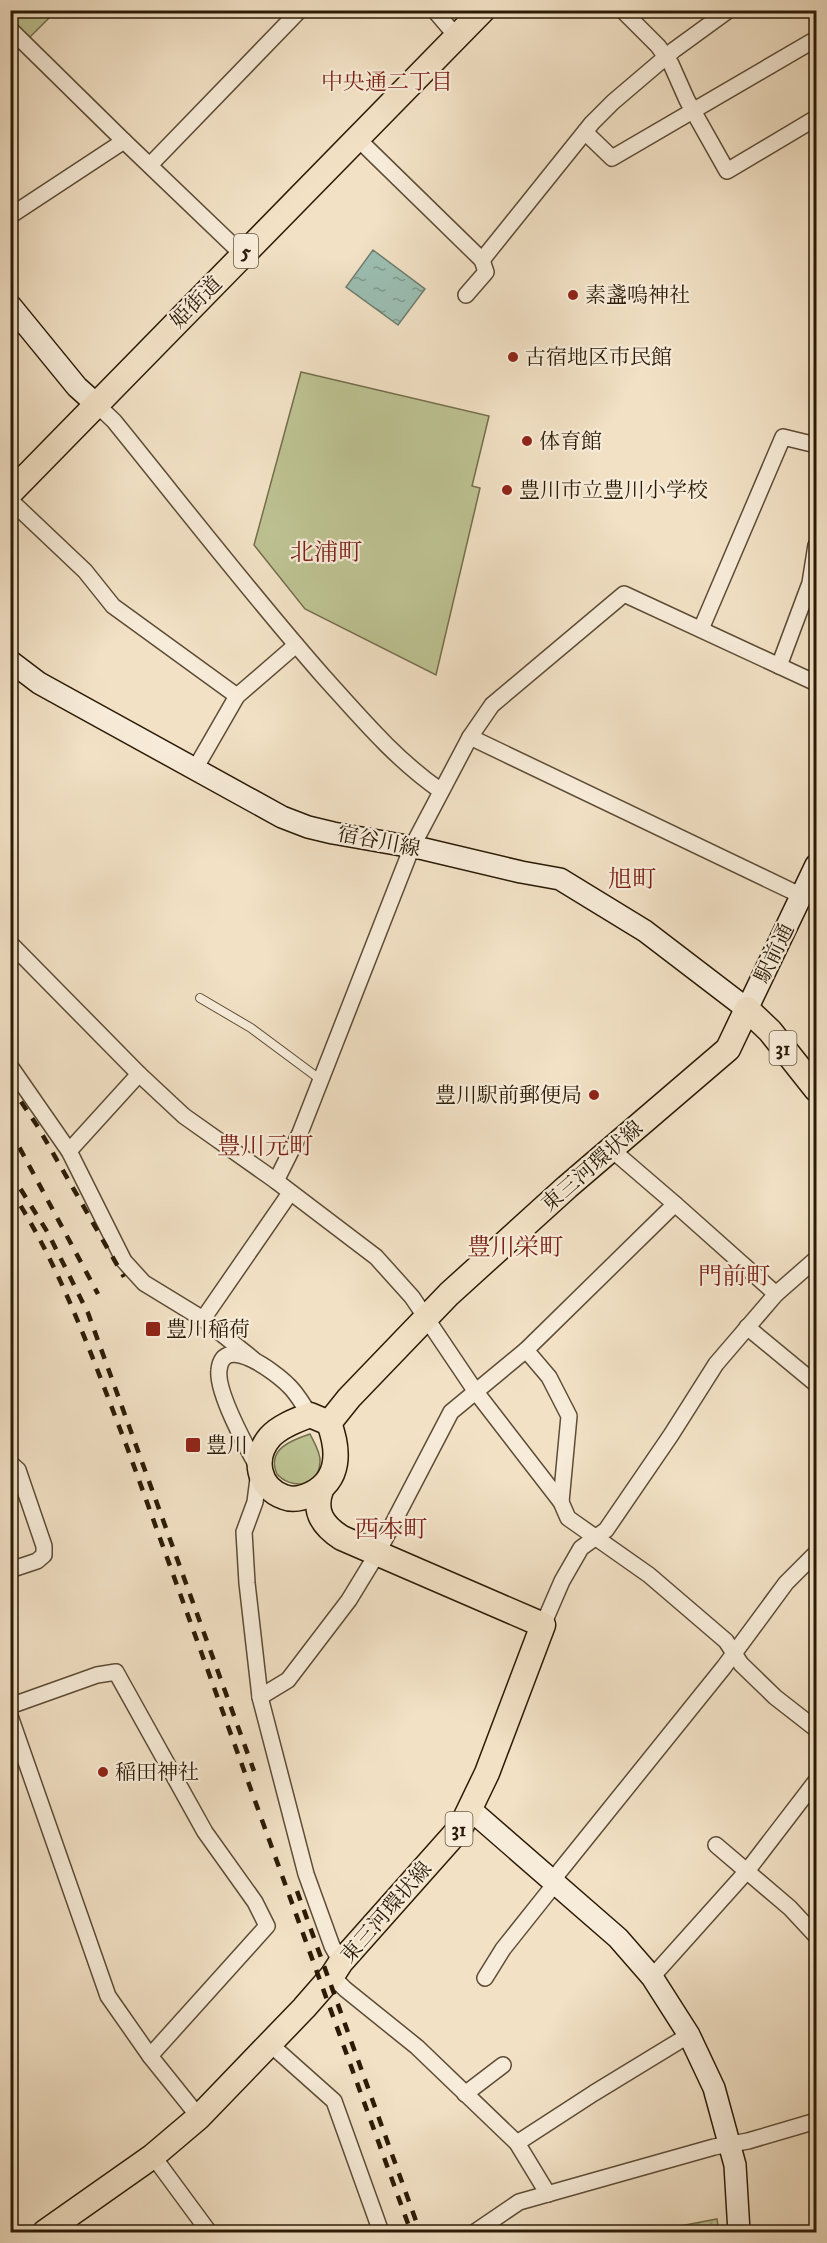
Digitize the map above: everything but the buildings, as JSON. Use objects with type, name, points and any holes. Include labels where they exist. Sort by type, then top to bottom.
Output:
[{"type":"main road","name":"姫街道","points":[[11,492],[483,10]]},
{"type":"main road","points":[[10,304],[77,387],[96,404]]},
{"type":"main road","name":"宿谷川線","points":[[10,661],[39,683],[282,817],[308,827],[560,879],[645,931],[747,1009]]},
{"type":"main road","name":"駅前通","points":[[747,1009],[816,865]]},
{"type":"main road","name":"31","points":[[747,1009],[770,1031],[816,1089]]},
{"type":"main road","name":"東三河環状線","points":[[259,1469],[259,1458],[271,1436],[282,1428],[320,1419],[349,1398],[448,1294],[728,1049],[747,1009]]},
{"type":"main road","points":[[320,1419],[337,1456],[333,1476],[321,1490],[317,1499],[321,1518],[329,1530],[377,1554],[543,1625]]},
{"type":"main road","points":[[259,1469],[268,1488],[321,1518]]},
{"type":"main road","points":[[282,1496],[294,1499],[304,1498],[321,1490]]},
{"type":"main road","name":"東三河環状線","points":[[45,2232],[153,2156],[199,2117],[270,2044],[461,1827],[487,1773],[543,1625]]},
{"type":"main road","points":[[471,1809],[618,1938],[652,1977],[689,2036],[714,2088],[735,2166],[739,2232]]},
{"type":"street","points":[[150,165],[300,10]]},
{"type":"street","points":[[434,10],[457,37]]},
{"type":"street","points":[[622,10],[658,46],[727,171],[816,118]]},
{"type":"street","points":[[482,260],[585,132],[613,102],[665,57],[729,10]]},
{"type":"street","points":[[10,29],[243,255]]},
{"type":"street","points":[[585,132],[612,158],[816,39]]},
{"type":"street","points":[[358,139],[482,260],[486,272],[466,296]]},
{"type":"street","points":[[10,216],[124,141]]},
{"type":"street","points":[[96,404],[114,421],[296,645],[377,737],[421,777],[441,790]]},
{"type":"street","points":[[700,629],[783,437],[816,446]]},
{"type":"street","points":[[10,500],[85,571],[113,606],[237,696]]},
{"type":"street","points":[[778,666],[810,583],[816,545]]},
{"type":"street","points":[[276,1181],[300,1133],[412,847],[470,736],[492,705],[624,594],[816,683]]},
{"type":"street","points":[[195,770],[237,696],[296,645]]},
{"type":"street","points":[[470,736],[802,896]]},
{"type":"street","points":[[10,943],[139,1074],[184,1116],[276,1181],[375,1257],[412,1297],[476,1392],[561,1502],[568,1518],[649,1575],[726,1641],[733,1654],[775,1697],[814,1724]]},
{"type":"street","points":[[10,1066],[69,1151],[124,1261],[144,1283],[203,1319],[288,1385],[320,1419]]},
{"type":"street","points":[[69,1151],[139,1074]]},
{"type":"street","points":[[611,1149],[776,1294]]},
{"type":"street","points":[[203,1319],[290,1193]]},
{"type":"street","points":[[260,1697],[288,1680],[349,1600],[377,1554],[451,1412],[526,1350],[675,1204]]},
{"type":"street","points":[[543,1625],[562,1581],[581,1548],[606,1530],[717,1364],[776,1294],[816,1259]]},
{"type":"street","points":[[747,1327],[816,1384]]},
{"type":"street","points":[[228,1339],[230,1349],[219,1368],[221,1385],[238,1429],[259,1469],[255,1502],[244,1532],[247,1583],[260,1697],[306,1874],[332,1946],[337,1969],[345,1989],[417,2047],[517,2143],[548,2194]]},
{"type":"street","points":[[526,1350],[549,1377],[569,1416],[561,1502]]},
{"type":"street","points":[[228,1355],[242,1355],[253,1359]]},
{"type":"street","points":[[10,1463],[18,1470],[44,1546],[44,1555],[37,1561],[10,1570]]},
{"type":"street","points":[[255,1502],[264,1498],[282,1496]]},
{"type":"street","points":[[485,1978],[559,1872],[733,1654],[786,1582],[816,1553]]},
{"type":"street","points":[[10,1706],[97,1675],[116,1672],[205,1832],[255,1902],[267,1926],[150,2056]]},
{"type":"street","points":[[10,1716],[108,1996],[150,2056],[199,2117]]},
{"type":"street","points":[[652,1977],[747,1871],[816,1781]]},
{"type":"street","points":[[716,1845],[790,1908],[816,1936]]},
{"type":"street","points":[[517,2143],[689,2036]]},
{"type":"street","points":[[270,2044],[334,2101],[381,2232]]},
{"type":"street","points":[[465,2094],[503,2065]]},
{"type":"street","points":[[475,2232],[519,2202],[816,2121]]},
{"type":"street","points":[[153,2156],[209,2232]]},
{"type":"lane","points":[[200,998],[251,1028],[321,1080]]},
{"type":"green space","points":[[20,11],[56,11],[29,38],[11,19]]},
{"type":"green space","points":[[301,372],[489,416],[472,486],[480,488],[436,675],[305,609],[254,545]]},
{"type":"green space","points":[[310,1434],[320,1459],[315,1477],[310,1481],[296,1484],[283,1479],[277,1474],[275,1465],[278,1452],[296,1439]]},
{"type":"green space","points":[[717,2219],[719,2232],[649,2232]]},
{"type":"water","points":[[373,250],[425,289],[398,325],[346,287]]},
{"type":"railway","points":[[10,1085],[38,1127],[124,1277]]},
{"type":"railway","points":[[10,1130],[98,1294]]},
{"type":"railway","points":[[10,1172],[48,1233],[88,1313],[254,1771]]},
{"type":"railway","points":[[10,1189],[29,1219],[61,1282],[102,1381],[411,2232]]},
{"type":"railway","points":[[297,1891],[420,2232]]},
{"type":"place","name":"素盞嗚神社","points":[[573,295]]},
{"type":"place","name":"古宿地区市民館","points":[[513,357]]},
{"type":"place","name":"体育館","points":[[527,441]]},
{"type":"place","name":"豊川市立豊川小学校","points":[[507,490]]},
{"type":"place","name":"豊川駅前郵便局","points":[[594,1095]]},
{"type":"place","name":"豊川稲荷","points":[[153,1329]]},
{"type":"place","name":"豊川","points":[[193,1445]]},
{"type":"place","name":"稲田神社","points":[[103,1772]]},
{"type":"district","name":"中央通二丁目","points":[[387,81]]},
{"type":"district","name":"北浦町","points":[[326,552]]},
{"type":"district","name":"旭町","points":[[632,879]]},
{"type":"district","name":"豊川元町","points":[[265,1146]]},
{"type":"district","name":"豊川栄町","points":[[515,1247]]},
{"type":"district","name":"門前町","points":[[734,1276]]},
{"type":"district","name":"西本町","points":[[391,1529]]}]
